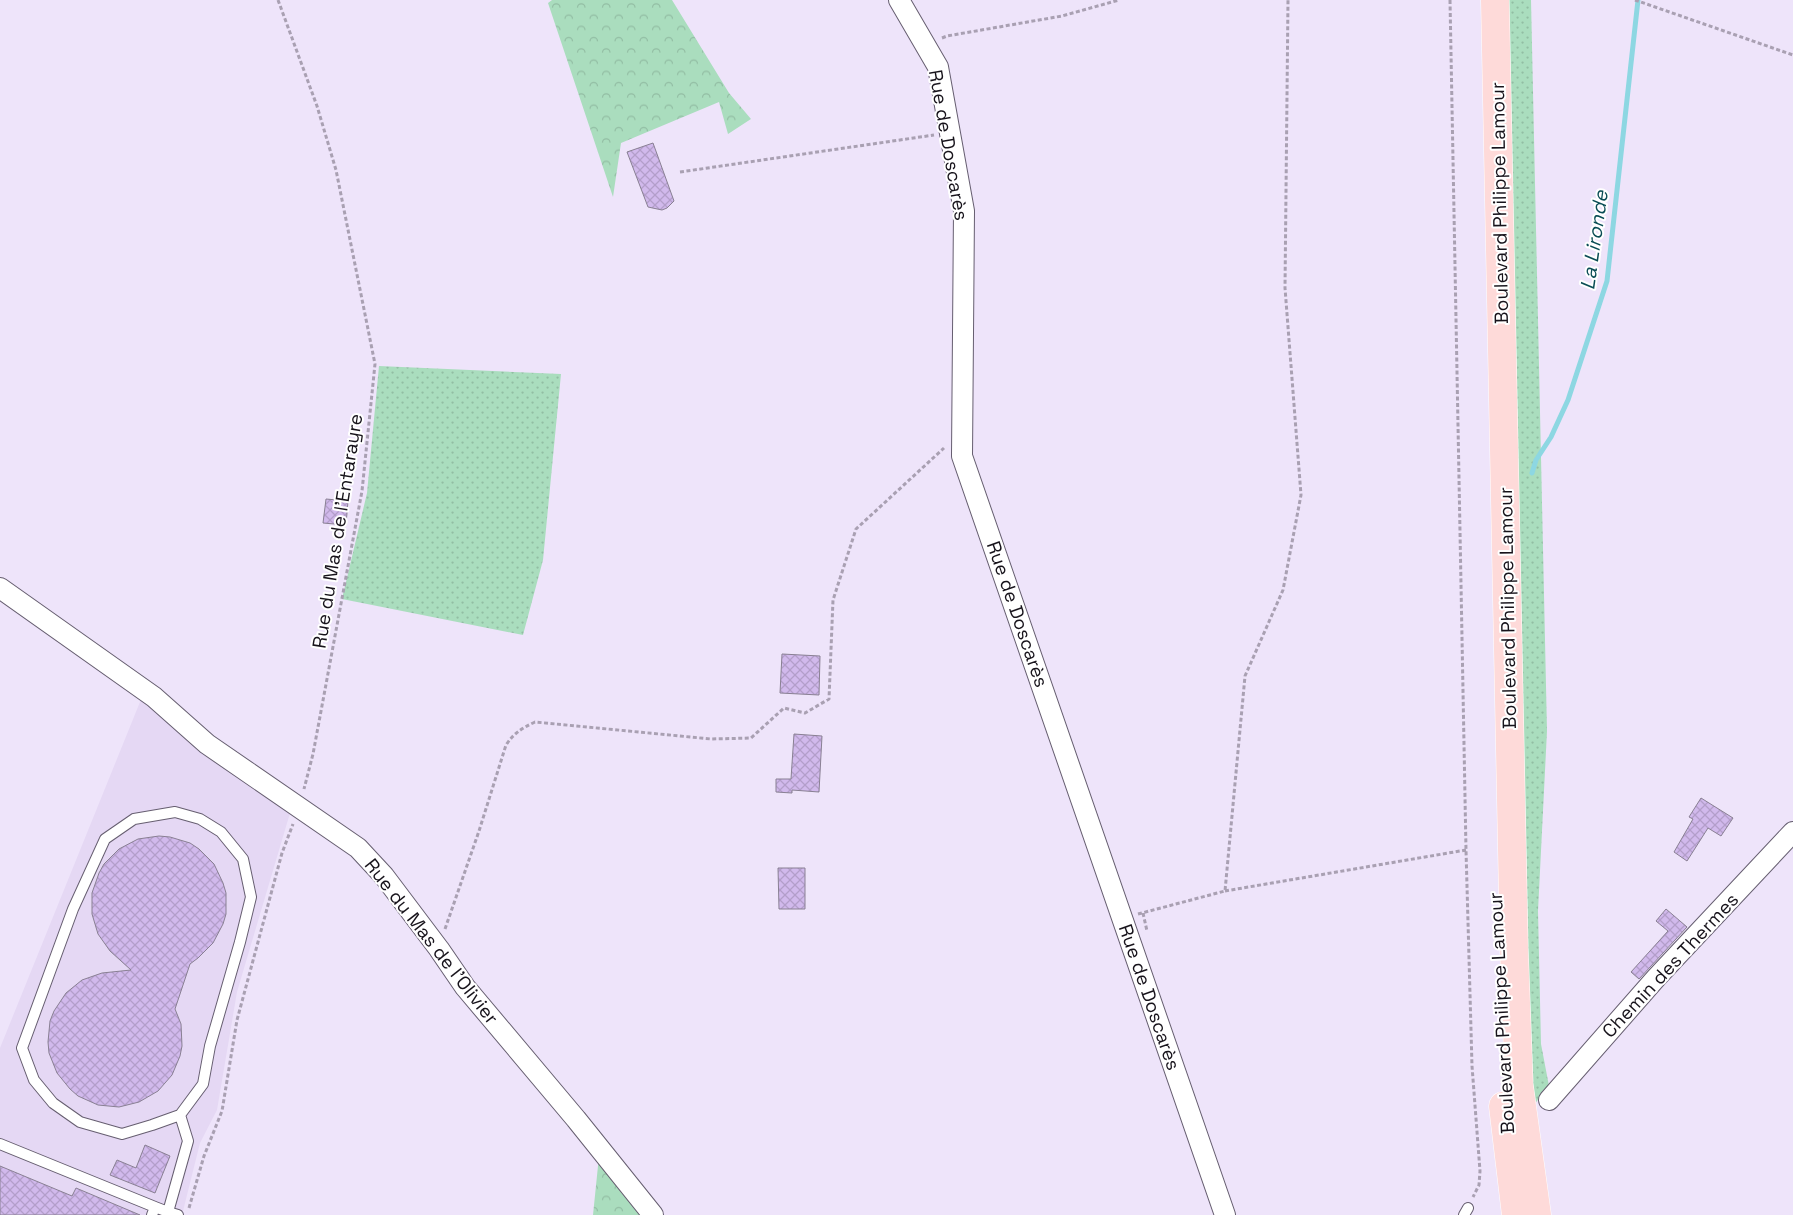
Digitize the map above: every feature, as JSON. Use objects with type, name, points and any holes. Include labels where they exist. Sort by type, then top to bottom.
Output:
[{"type":"main road","name":"Boulevard Philippe Lamour","points":[[1476,0],[1501,1090],[1516,1215]]},
{"type":"main road","name":"Boulevard Philippe Lamour","points":[[1494,0],[1514,969],[1519,1085],[1537,1215]]},
{"type":"street","name":"Rue de Doscarès","points":[[899,0],[938,67],[964,211],[962,456],[1225,1215]]},
{"type":"street","name":"Rue du Mas de l'Olivier","points":[[0,588],[154,697],[207,744],[358,848],[384,876],[465,987],[576,1119],[653,1215]]},
{"type":"street","name":"Chemin des Thermes","points":[[1549,1100],[1656,978],[1793,832]]},
{"type":"lane","points":[[175,812],[200,819],[221,832],[243,859],[251,897],[210,1046],[202,1084],[180,1115],[152,1126],[122,1134],[80,1122],[53,1103],[34,1080],[22,1048],[73,909],[105,838],[134,819],[175,812]]},
{"type":"lane","points":[[0,1144],[153,1211],[173,1213],[188,1141],[180,1115]]},
{"type":"path","name":"Rue du Mas de l'Entarayre","points":[[187,1215],[204,1156],[222,1111],[240,1011],[282,853],[298,808],[313,754],[362,491],[375,364],[336,170],[317,106],[278,0]]},
{"type":"path","points":[[926,46],[947,36],[1062,16],[1119,0]]},
{"type":"path","points":[[1226,890],[1245,676],[1283,590],[1301,495],[1285,288],[1288,0]]},
{"type":"path","points":[[1450,0],[1466,850],[1472,1066],[1480,1171],[1479,1185],[1466,1211]]},
{"type":"path","points":[[1635,0],[1793,55]]},
{"type":"path","points":[[680,172],[941,134]]},
{"type":"path","points":[[439,949],[506,745],[514,734],[535,722],[711,739],[751,738],[784,708],[805,713],[829,699],[833,600],[856,529],[962,430]]},
{"type":"path","points":[[1135,915],[1226,890],[1466,850]]},
{"type":"shaded area","points":[[142,697],[290,813],[237,992],[217,1110],[200,1143],[182,1215],[0,1215],[0,1048]]},
{"type":"green space","points":[[552,0],[672,0],[729,93],[751,119],[728,134],[719,102],[621,143],[613,197],[548,3]]},
{"type":"green space","points":[[1505,0],[1531,0],[1547,731],[1538,911],[1541,1044],[1549,1086],[1533,1106],[1529,1077]]},
{"type":"green space","points":[[379,366],[561,374],[543,560],[523,635],[342,599],[367,493]]},
{"type":"green space","points":[[599,1156],[645,1215],[593,1215]]},
{"type":"building","points":[[653,143],[674,201],[662,210],[648,207],[627,152]]},
{"type":"building","points":[[326,499],[348,501],[346,525],[323,523]]},
{"type":"building","points":[[782,654],[820,656],[819,695],[780,693]]},
{"type":"building","points":[[794,734],[822,736],[819,792],[792,790],[792,793],[776,792],[776,779],[791,779]]},
{"type":"building","points":[[1701,798],[1733,818],[1721,836],[1708,828],[1687,861],[1674,852],[1693,819],[1689,817]]},
{"type":"building","points":[[159,836],[190,843],[214,864],[226,893],[226,914],[213,943],[190,964],[175,1009],[181,1024],[182,1046],[172,1075],[158,1091],[139,1102],[119,1107],[98,1105],[78,1096],[57,1073],[49,1053],[50,1021],[66,993],[82,980],[102,973],[131,970],[110,951],[98,934],[92,914],[92,893],[104,864],[119,849],[138,839]]},
{"type":"building","points":[[778,868],[805,868],[805,909],[779,909]]},
{"type":"building","points":[[1666,909],[1687,927],[1639,979],[1631,972],[1668,931],[1656,921]]},
{"type":"building","points":[[145,1145],[170,1156],[155,1193],[110,1175],[117,1160],[136,1168]]},
{"type":"building","points":[[0,1166],[72,1196],[76,1188],[140,1215],[0,1215]]},
{"type":"waterway","name":"La Lironde","points":[[1532,473],[1536,460],[1551,437],[1568,400],[1607,281],[1638,0]]}]
